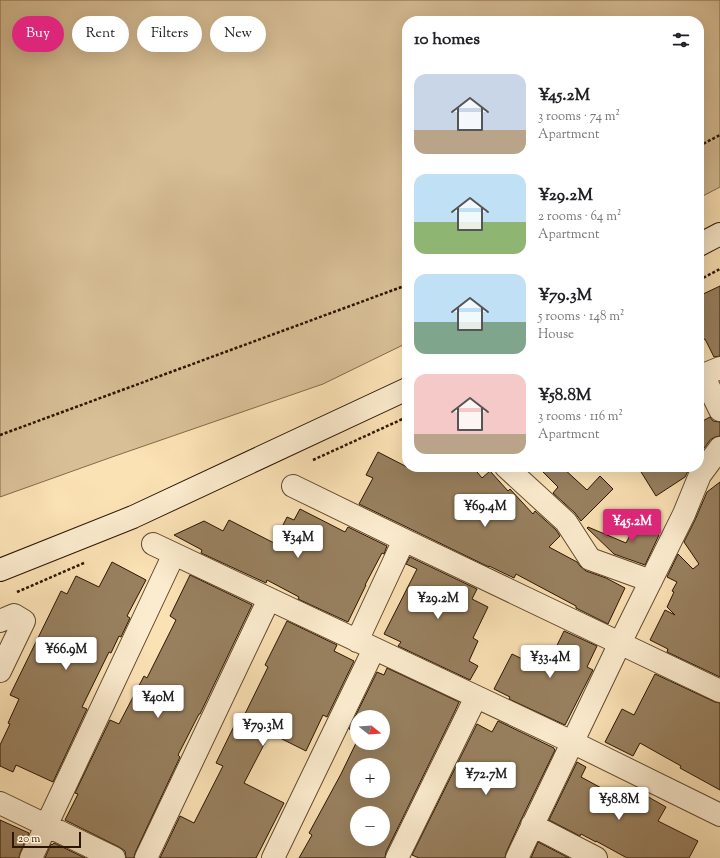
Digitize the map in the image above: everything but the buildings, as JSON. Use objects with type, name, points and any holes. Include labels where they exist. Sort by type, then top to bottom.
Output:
[{"type":"street","points":[[704,242],[720,234]]},
{"type":"street","points":[[704,375],[720,368]]},
{"type":"street","points":[[704,377],[720,410]]},
{"type":"street","points":[[0,570],[133,517],[402,391]]},
{"type":"street","points":[[704,470],[720,448]]},
{"type":"street","points":[[511,472],[566,522],[590,559],[651,581]]},
{"type":"street","points":[[517,858],[620,643],[684,514],[702,472]]},
{"type":"street","points":[[293,486],[720,691]]},
{"type":"street","points":[[273,858],[366,645],[404,540]]},
{"type":"street","points":[[153,544],[572,742],[720,815]]},
{"type":"street","points":[[31,858],[174,554]]},
{"type":"street","points":[[146,858],[269,599]]},
{"type":"street","points":[[0,621],[14,615],[24,621],[0,671]]},
{"type":"street","points":[[398,858],[476,697]]},
{"type":"street","points":[[0,803],[114,858]]},
{"type":"street","points":[[532,825],[596,858]]},
{"type":"path","points":[[704,143],[720,135]]},
{"type":"path","points":[[704,277],[720,269]]},
{"type":"path","points":[[0,435],[402,287]]},
{"type":"shaded area","points":[[0,0],[720,0],[720,187],[704,195],[704,16],[402,16],[402,345],[323,384],[0,497]]}]
